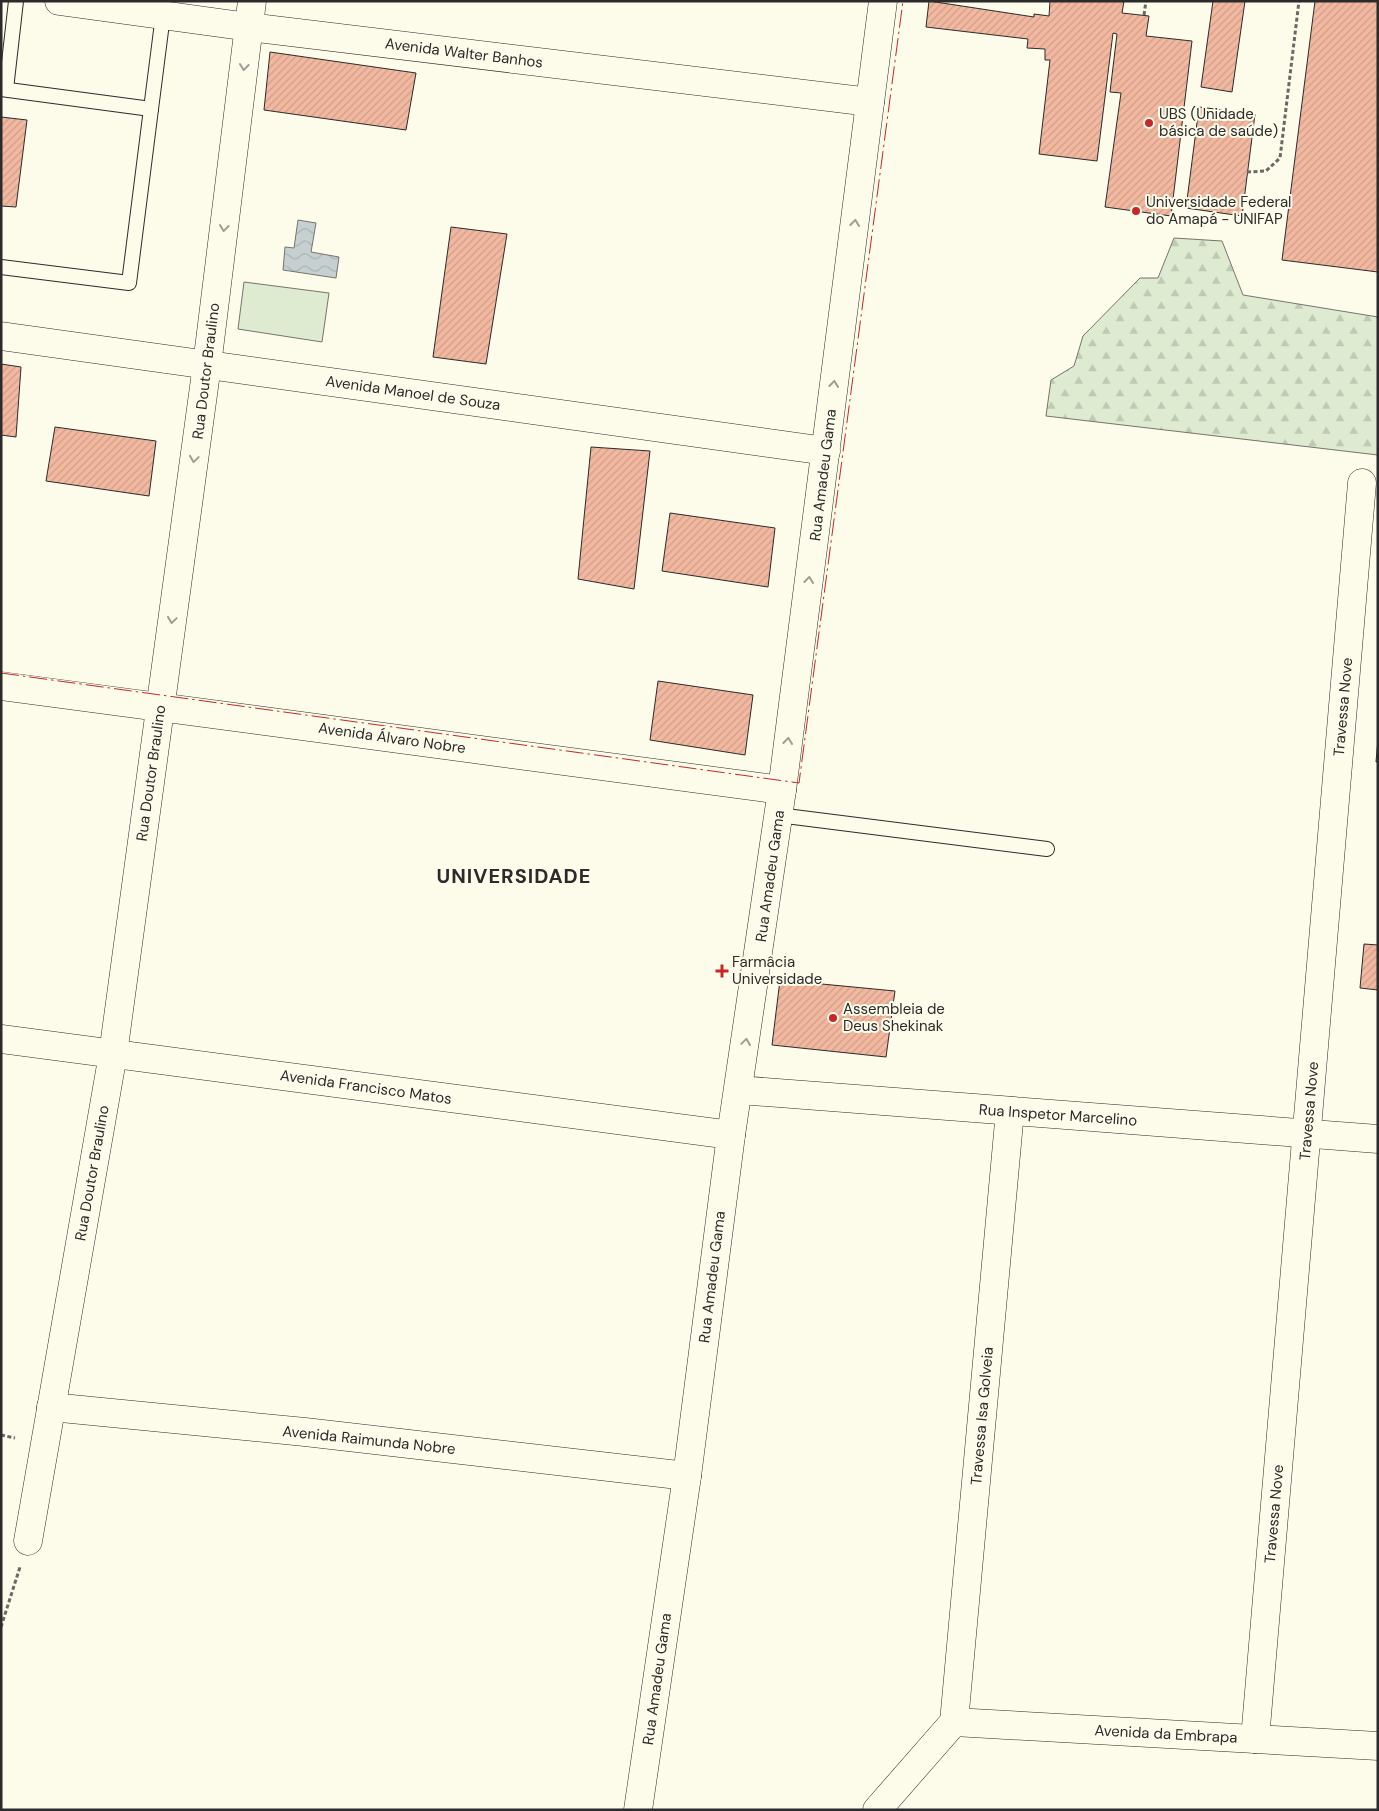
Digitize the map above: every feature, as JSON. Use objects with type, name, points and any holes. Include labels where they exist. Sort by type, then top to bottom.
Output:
[{"type":"street","name":"Avenida Walter Banhos","points":[[59,1],[163,16],[250,14],[870,102]]},
{"type":"street","name":"Rua Amadeu Gama","points":[[638,1810],[687,1476],[731,1135],[780,802],[883,1]]},
{"type":"street","name":"Rua Doutor Braulino","points":[[28,1541],[114,1054],[208,364],[250,14]]},
{"type":"street","name":"Avenida Manoel de Souza","points":[[1,336],[826,451]]},
{"type":"street","name":"Travessa Nove","points":[[1255,1739],[1362,482]]},
{"type":"street","name":"Avenida Álvaro Nobre","points":[[1,686],[160,707],[780,802]]},
{"type":"street","name":"Avenida Francisco Matos","points":[[1,1039],[731,1135]]},
{"type":"street","name":"Rua Inspetor Marcelino","points":[[739,1090],[1378,1139]]},
{"type":"street","name":"Travessa Isa Golveia","points":[[954,1722],[1010,1111]]},
{"type":"street","name":"Avenida Raimunda Nobre","points":[[51,1407],[305,1432],[687,1476]]},
{"type":"street","name":"Avenida da Embrapa","points":[[954,1722],[1378,1746]]},
{"type":"street","points":[[877,1810],[954,1722]]},
{"type":"lane","points":[[16,1],[4,89],[151,109]]},
{"type":"lane","points":[[1,267],[130,282],[163,16]]},
{"type":"lane","points":[[780,802],[1047,848]]},
{"type":"path","points":[[1144,15],[1146,1]]},
{"type":"path","points":[[1247,172],[1266,171],[1280,158],[1299,1]]},
{"type":"path","points":[[1,1627],[28,1541]]},
{"type":"green space","points":[[1174,238],[1222,241],[1243,295],[1378,317],[1378,455],[1046,416],[1051,380],[1074,366],[1083,336],[1140,278],[1158,278]]},
{"type":"green space","points":[[244,282],[329,293],[322,342],[238,329]]},
{"type":"water","points":[[298,220],[316,223],[311,252],[339,257],[336,278],[283,270],[285,247],[294,248]]},
{"type":"building","name":"UBS (Unidade básica de saúde)","points":[[929,1],[1034,17],[1034,14],[1049,16],[1050,1],[1124,1],[1122,13],[1149,16],[1146,36],[1192,41],[1171,216],[1105,207],[1121,93],[1110,92],[1117,34],[1113,33],[1097,161],[1039,154],[1050,60],[1045,60],[1045,49],[1027,48],[1028,39],[926,27]]},
{"type":"building","points":[[1213,1],[1245,1],[1232,92],[1201,87]]},
{"type":"building","points":[[1315,1],[1378,1],[1378,272],[1282,260]]},
{"type":"building","points":[[270,52],[416,73],[406,130],[264,110]]},
{"type":"building","points":[[1199,107],[1255,114],[1242,216],[1186,208]]},
{"type":"building","points":[[1,117],[27,120],[16,207],[1,206]]},
{"type":"building","points":[[451,227],[507,234],[486,364],[433,357]]},
{"type":"building","points":[[1,364],[21,367],[16,437],[1,435]]},
{"type":"building","points":[[55,427],[156,441],[149,496],[46,481]]},
{"type":"building","points":[[591,447],[650,451],[634,589],[578,579]]},
{"type":"building","points":[[670,513],[775,528],[768,587],[662,571]]},
{"type":"building","points":[[658,681],[753,695],[745,755],[650,740]]},
{"type":"building","points":[[1378,739],[1378,762],[1376,762]]},
{"type":"building","points":[[1364,944],[1378,945],[1378,990],[1360,988]]},
{"type":"building","name":"Assembleia de Deus Shekinak","points":[[780,980],[895,991],[886,1057],[772,1045]]},
{"type":"power","points":[[1,673],[799,783],[903,1]]},
{"type":"place","name":"UBS (Unidade básica de saúde)","points":[[1149,123]]},
{"type":"place","name":"Universidade Federal do Amapá - UNIFAP","points":[[1136,211]]},
{"type":"place","name":"Farmâcia Universidade","points":[[722,971]]},
{"type":"place","name":"Assembleia de Deus Shekinak","points":[[833,1018]]},
{"type":"district","name":"UNIVERSIDADE","points":[[514,876]]}]
